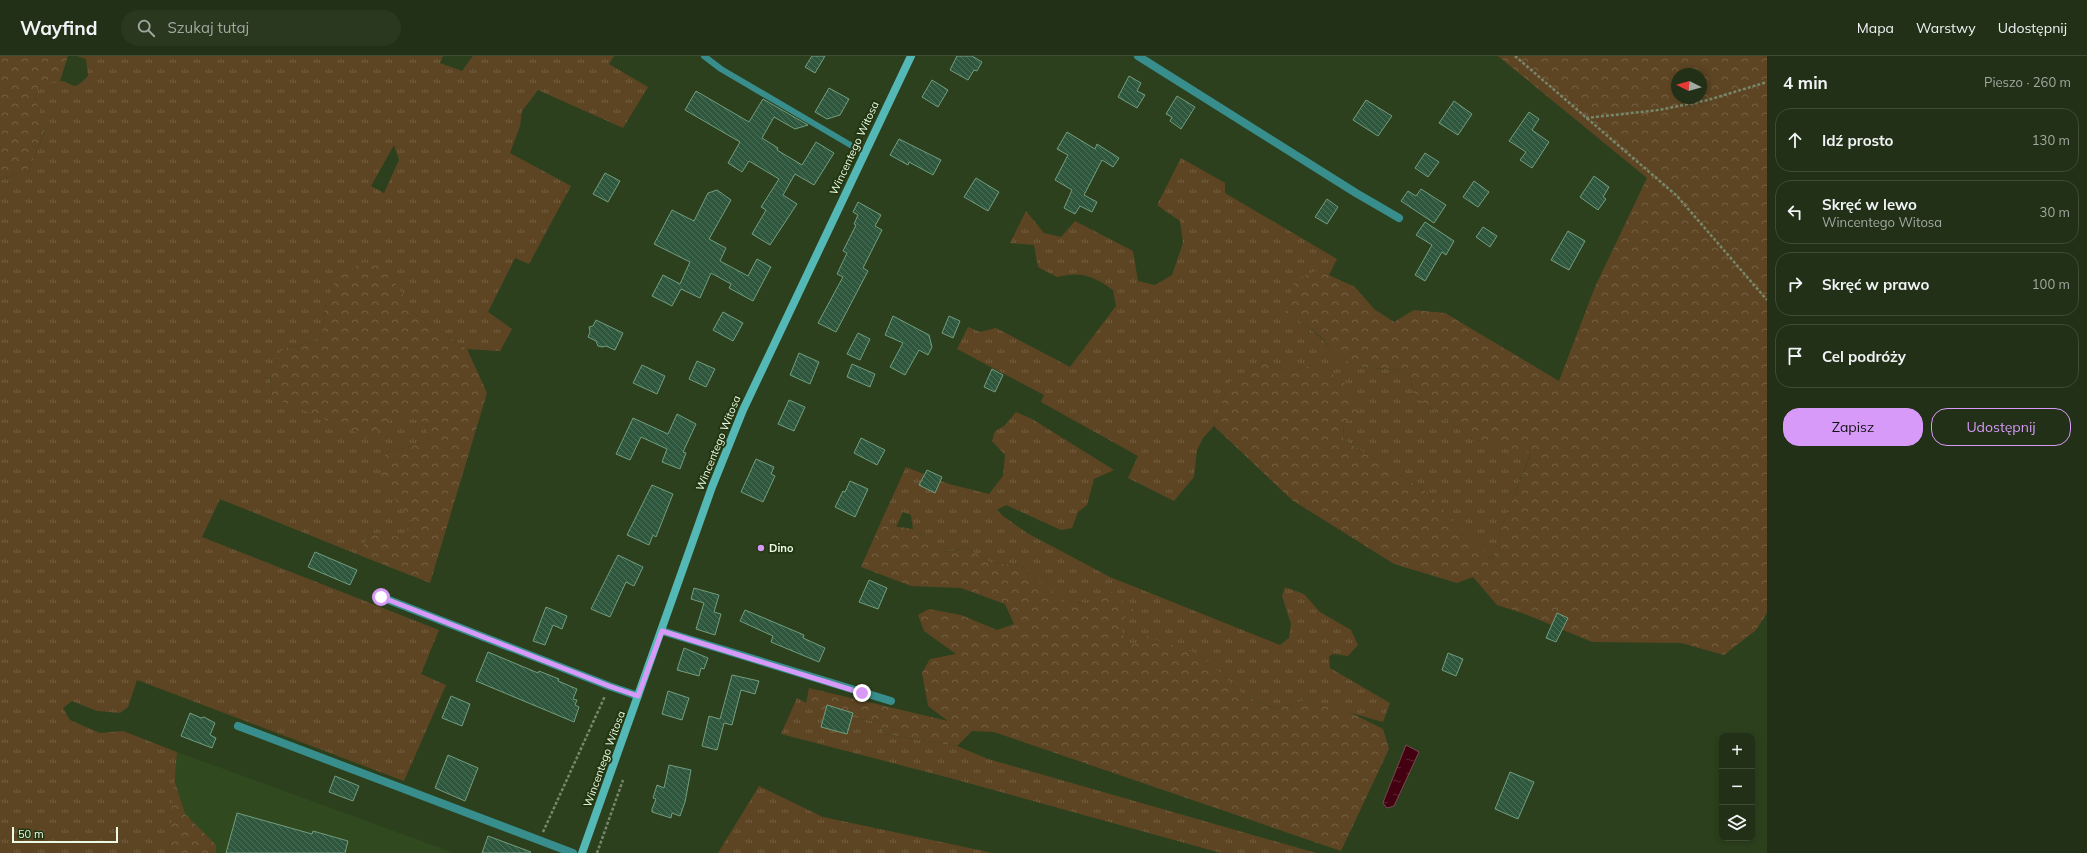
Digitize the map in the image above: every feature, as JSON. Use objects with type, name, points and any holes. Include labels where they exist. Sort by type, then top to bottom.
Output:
[{"type":"main road","name":"Wincentego Witosa","points":[[582,853],[712,487],[743,410],[910,56]]},
{"type":"street","points":[[1138,56],[1356,193],[1399,218]]},
{"type":"street","points":[[381,597],[638,696]]},
{"type":"street","points":[[662,631],[891,701]]},
{"type":"street","points":[[238,726],[573,853]]},
{"type":"lane","points":[[704,56],[721,69],[864,153]]},
{"type":"path","points":[[1515,56],[1677,196],[1767,300]]},
{"type":"path","points":[[1586,118],[1673,107],[1708,100],[1767,82]]},
{"type":"path","points":[[539,840],[609,686]]},
{"type":"path","points":[[597,853],[623,780]]},
{"type":"shaded area","points":[[177,752],[454,853],[169,853]]},
{"type":"green space","points":[[0,56],[68,56],[60,81],[40,84],[35,97],[45,130],[29,169],[0,180]]},
{"type":"green space","points":[[77,56],[443,56],[440,63],[462,71],[473,56],[614,56],[609,64],[648,87],[623,128],[538,90],[522,111],[520,126],[510,153],[571,186],[529,264],[515,258],[488,312],[512,329],[500,351],[467,349],[416,315],[386,269],[326,302],[321,340],[282,349],[270,374],[272,397],[397,414],[426,422],[429,441],[386,453],[412,518],[404,538],[369,534],[359,555],[220,499],[202,537],[439,630],[421,674],[446,685],[404,781],[137,680],[128,707],[120,713],[97,711],[72,701],[63,708],[70,720],[100,733],[123,731],[177,752],[169,853],[0,853],[0,180],[29,169],[45,131],[35,97],[40,84],[58,81],[65,82],[73,86],[79,85],[88,76],[86,59]],"holes":[[[394,145],[399,160],[384,193],[371,186]]]},
{"type":"green space","points":[[1498,56],[1767,56],[1767,613],[1756,630],[1724,655],[1681,643],[1592,642],[1525,614],[1497,605],[1473,577],[1457,583],[1394,564],[1292,500],[1214,426],[1229,383],[1262,362],[1293,371],[1315,364],[1343,380],[1359,410],[1357,419],[1344,422],[1343,439],[1428,493],[1492,560],[1505,519],[1531,453],[1472,439],[1414,395],[1410,377],[1402,370],[1357,367],[1333,353],[1320,336],[1285,311],[1295,280],[1318,270],[1355,287],[1374,309],[1394,322],[1414,310],[1445,313],[1559,381],[1595,287],[1647,178]]},
{"type":"green space","points":[[1181,158],[1225,183],[1225,193],[1337,259],[1329,275],[1318,270],[1285,310],[1320,337],[1333,353],[1357,367],[1402,370],[1410,377],[1414,395],[1472,439],[1531,452],[1505,519],[1492,560],[1428,493],[1343,439],[1344,422],[1315,364],[1293,371],[1262,362],[1229,383],[1214,426],[1203,438],[1197,450],[1194,477],[1174,501],[1128,478],[1138,456],[1041,402],[1044,395],[957,349],[968,327],[980,332],[996,328],[1070,367],[1116,306],[1113,290],[1099,281],[1087,276],[1066,275],[1057,277],[1038,267],[1034,245],[1010,243],[1026,211],[1044,233],[1061,237],[1075,221],[1133,251],[1138,281],[1155,285],[1172,275],[1183,243],[1180,221],[1157,205]]},
{"type":"green space","points":[[364,262],[386,269],[416,315],[467,349],[487,393],[430,583],[359,555],[369,534],[404,537],[412,518],[378,481],[386,453],[429,441],[426,423],[397,414],[371,439],[272,397],[270,374],[282,349],[321,340],[326,302],[338,276]]},
{"type":"green space","points":[[1016,412],[1032,419],[1114,470],[1094,479],[1087,505],[1078,512],[1072,528],[1061,530],[1006,505],[997,510],[1003,516],[1027,533],[1110,577],[1280,645],[1289,638],[1291,624],[1282,596],[1285,587],[1304,594],[1320,612],[1351,630],[1358,645],[1348,656],[1334,654],[1329,656],[1330,668],[1390,703],[1383,722],[1305,700],[1276,709],[1245,696],[1199,654],[1129,647],[1118,624],[1086,603],[1062,601],[1022,566],[992,563],[966,548],[946,552],[913,529],[911,515],[903,512],[896,527],[880,524],[906,467],[949,484],[989,494],[1003,476],[1005,455],[992,441],[995,431],[1004,426]]},
{"type":"green space","points":[[880,524],[913,529],[946,552],[966,548],[992,563],[1022,566],[1063,601],[1086,603],[1109,590],[1134,610],[1118,624],[1129,647],[1146,636],[1199,654],[1245,696],[1276,709],[1305,700],[1349,712],[1383,729],[1389,749],[1341,851],[994,732],[972,731],[957,746],[884,734],[879,722],[826,713],[806,704],[809,688],[948,721],[928,706],[922,673],[930,659],[956,654],[924,631],[918,615],[929,609],[961,615],[997,630],[1014,624],[1005,604],[961,588],[911,586],[861,567]]},
{"type":"green space","points":[[797,698],[826,713],[879,722],[884,734],[957,746],[988,759],[1316,853],[1221,853],[950,778],[781,734]]},
{"type":"green space","points":[[174,779],[185,814],[216,845],[216,853],[169,853]]},
{"type":"green space","points":[[759,786],[823,817],[993,853],[718,853]]},
{"type":"water","points":[[1406,745],[1419,752],[1394,806],[1387,808],[1383,803]]},
{"type":"building","points":[[812,56],[825,56],[815,73],[805,67]]},
{"type":"building","points":[[957,56],[972,56],[982,62],[977,71],[974,70],[968,80],[950,70]]},
{"type":"building","points":[[1129,76],[1141,83],[1137,91],[1145,95],[1137,108],[1118,97]]},
{"type":"building","points":[[932,80],[948,90],[938,107],[922,97]]},
{"type":"building","points":[[829,88],[849,99],[840,115],[827,119],[815,112]]},
{"type":"building","points":[[696,91],[749,122],[763,99],[808,125],[795,129],[774,117],[762,138],[778,148],[777,150],[802,165],[816,142],[834,153],[814,185],[795,174],[783,195],[797,204],[770,245],[752,234],[766,210],[761,207],[779,179],[749,161],[742,172],[728,163],[740,142],[685,110]]},
{"type":"building","points":[[1177,96],[1195,107],[1181,129],[1170,121],[1172,117],[1166,114]]},
{"type":"building","points":[[1366,100],[1392,116],[1378,136],[1353,120]]},
{"type":"building","points":[[1454,101],[1472,114],[1458,135],[1439,123]]},
{"type":"building","points":[[1529,112],[1539,119],[1532,130],[1549,142],[1532,168],[1520,160],[1526,152],[1509,141]]},
{"type":"building","points":[[1067,132],[1095,149],[1097,144],[1119,158],[1113,167],[1102,160],[1084,195],[1097,202],[1092,212],[1080,206],[1075,214],[1064,208],[1072,190],[1055,180],[1068,155],[1057,149]]},
{"type":"building","points":[[899,139],[941,160],[933,175],[909,162],[908,165],[890,155]]},
{"type":"building","points":[[1425,153],[1439,162],[1428,177],[1415,168]]},
{"type":"building","points":[[605,173],[620,181],[608,202],[593,194]]},
{"type":"building","points":[[1594,176],[1609,187],[1603,197],[1606,199],[1598,210],[1580,197]]},
{"type":"building","points":[[976,178],[999,192],[988,211],[964,197]]},
{"type":"building","points":[[1474,181],[1489,192],[1478,207],[1463,197]]},
{"type":"building","points":[[1421,189],[1446,205],[1434,223],[1401,201],[1408,191],[1416,196]]},
{"type":"building","points":[[717,190],[731,200],[709,239],[726,248],[720,261],[748,276],[757,259],[771,267],[753,301],[729,288],[731,284],[711,273],[700,298],[681,289],[672,306],[652,296],[663,275],[680,284],[690,262],[654,244],[672,210],[694,221],[708,193]]},
{"type":"building","points":[[1327,199],[1338,207],[1327,224],[1315,217]]},
{"type":"building","points":[[858,202],[881,215],[875,226],[882,230],[863,268],[868,271],[836,332],[818,323],[843,277],[837,274],[847,253],[843,251],[856,225],[854,224],[858,215],[853,212]]},
{"type":"building","points":[[1425,222],[1454,241],[1446,255],[1442,252],[1425,281],[1415,275],[1432,245],[1416,235]]},
{"type":"building","points":[[1483,227],[1497,236],[1490,247],[1476,237]]},
{"type":"building","points":[[1568,231],[1585,241],[1569,270],[1551,260]]},
{"type":"building","points":[[723,312],[743,323],[733,341],[713,330]]},
{"type":"building","points":[[893,316],[929,335],[932,347],[928,355],[919,350],[905,375],[890,367],[903,343],[885,335]]},
{"type":"building","points":[[949,316],[960,321],[953,338],[942,333]]},
{"type":"building","points":[[596,320],[623,333],[615,350],[606,346],[598,346],[596,341],[588,337],[590,332],[589,327],[593,326]]},
{"type":"building","points":[[858,333],[870,339],[860,360],[847,354]]},
{"type":"building","points":[[799,353],[819,362],[810,384],[790,375]]},
{"type":"building","points":[[697,361],[715,369],[706,387],[689,379]]},
{"type":"building","points":[[852,364],[875,374],[870,387],[847,377]]},
{"type":"building","points":[[642,365],[665,376],[657,394],[633,383]]},
{"type":"building","points":[[992,369],[1003,375],[995,392],[984,387]]},
{"type":"building","points":[[789,400],[805,407],[794,431],[778,424]]},
{"type":"building","points":[[677,414],[696,424],[683,452],[686,453],[680,469],[662,462],[667,449],[641,437],[630,460],[616,454],[633,418],[668,434]]},
{"type":"building","points":[[861,438],[885,450],[877,465],[854,453]]},
{"type":"building","points":[[756,459],[774,467],[771,474],[775,476],[763,502],[741,492]]},
{"type":"building","points":[[927,470],[942,477],[935,493],[919,485]]},
{"type":"building","points":[[850,481],[868,489],[855,517],[835,507]]},
{"type":"building","points":[[652,485],[673,494],[656,537],[653,535],[649,545],[627,535]]},
{"type":"building","points":[[315,552],[357,570],[350,585],[308,567]]},
{"type":"building","points":[[618,555],[643,567],[634,586],[626,582],[610,617],[591,609]]},
{"type":"building","points":[[869,580],[887,588],[878,609],[859,602]]},
{"type":"building","points":[[694,588],[719,595],[714,612],[721,614],[715,635],[696,629],[704,603],[691,599]]},
{"type":"building","points":[[546,607],[567,616],[562,629],[553,625],[545,645],[533,641]]},
{"type":"building","points":[[745,610],[804,635],[803,638],[825,648],[819,662],[771,642],[773,636],[740,621]]},
{"type":"building","points":[[1557,613],[1568,618],[1556,642],[1546,638]]},
{"type":"building","points":[[684,648],[708,658],[704,669],[701,668],[699,676],[677,670]]},
{"type":"building","points":[[488,652],[538,673],[539,671],[559,679],[558,681],[577,689],[573,699],[577,700],[575,705],[579,707],[574,722],[476,681]]},
{"type":"building","points":[[1448,653],[1463,659],[1456,676],[1442,670]]},
{"type":"building","points":[[732,675],[759,681],[755,694],[741,690],[732,725],[724,723],[717,750],[702,746],[709,716],[720,719]]},
{"type":"building","points":[[668,691],[689,698],[682,720],[662,714]]},
{"type":"building","points":[[451,696],[470,704],[462,726],[442,718]]},
{"type":"building","points":[[827,705],[853,713],[847,734],[821,727]]},
{"type":"building","points":[[190,713],[201,718],[204,717],[215,723],[210,735],[216,738],[212,748],[181,736]]},
{"type":"building","points":[[448,755],[478,768],[465,801],[435,788]]},
{"type":"building","points":[[669,765],[691,770],[685,802],[680,816],[672,813],[671,818],[652,812],[656,799],[653,798],[657,785],[664,788]]},
{"type":"building","points":[[1510,772],[1534,782],[1518,819],[1495,809]]},
{"type":"building","points":[[335,776],[359,786],[353,801],[329,792]]},
{"type":"building","points":[[237,813],[312,834],[313,831],[348,841],[345,853],[226,853]]},
{"type":"building","points":[[488,836],[531,852],[482,853]]},
{"type":"place","name":"Dino","points":[[761,548]]},
{"type":"route","points":[[381,597],[638,696],[662,631],[862,693]]}]
